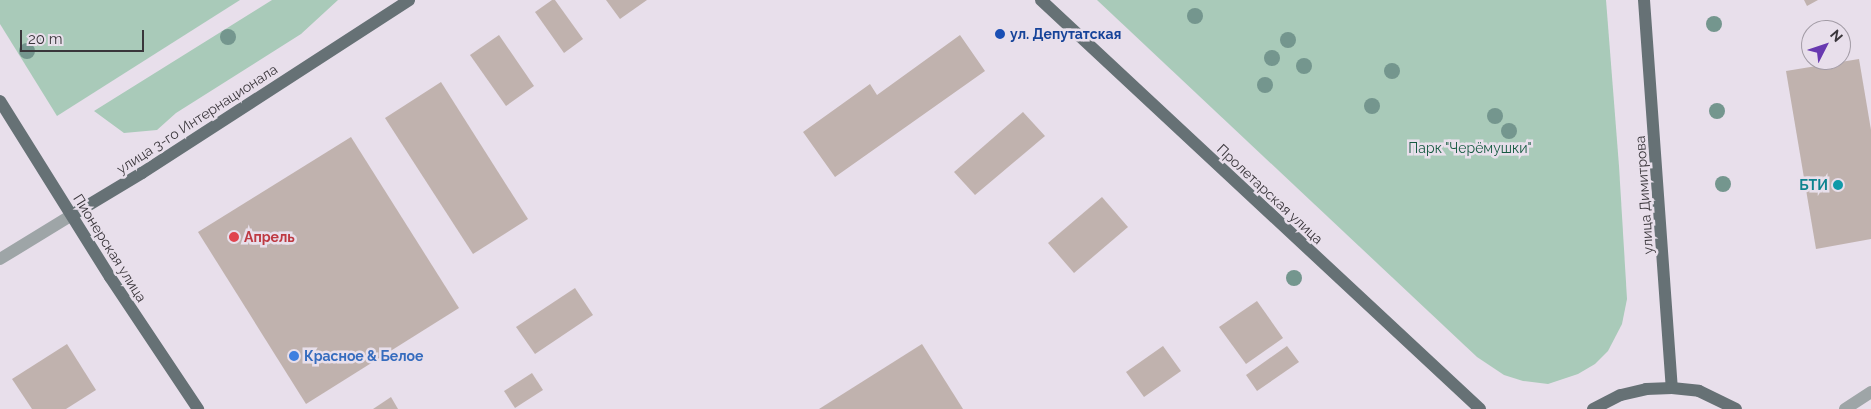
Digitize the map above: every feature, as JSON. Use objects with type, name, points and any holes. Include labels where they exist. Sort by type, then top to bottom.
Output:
[{"type":"main road","name":"улица 3-го Интернационала","points":[[72,215],[142,173],[408,0]]},
{"type":"main road","name":"Пролетарская улица","points":[[1041,0],[1480,409]]},
{"type":"main road","name":"улица Димитрова","points":[[1644,0],[1672,388]]},
{"type":"main road","name":"Пионерская улица","points":[[0,101],[198,409]]},
{"type":"main road","points":[[1593,409],[1621,395],[1646,389],[1672,388],[1699,392],[1736,409]]},
{"type":"street","name":"улица 3-го Интернационала","points":[[0,259],[72,215]]},
{"type":"street","points":[[1845,409],[1871,392]]},
{"type":"green space","points":[[0,0],[240,0],[57,116],[0,24]]},
{"type":"green space","points":[[272,0],[338,0],[301,34],[176,113],[157,130],[124,133],[94,111]]},
{"type":"green space","name":"Парк \"Черёмушки\"","points":[[1097,0],[1606,0],[1627,299],[1622,324],[1608,351],[1595,364],[1578,374],[1548,384],[1523,381],[1504,375],[1477,357]]},
{"type":"building","points":[[552,0],[555,0],[583,39],[564,53],[535,12]]},
{"type":"building","points":[[606,0],[647,0],[620,19]]},
{"type":"building","points":[[1804,0],[1818,0],[1807,6]]},
{"type":"building","points":[[499,35],[534,86],[506,106],[470,55]]},
{"type":"building","points":[[960,35],[985,71],[835,177],[803,132],[870,84],[877,95]]},
{"type":"building","name":"БТИ","points":[[1859,59],[1871,130],[1871,239],[1816,249],[1786,71],[1801,69],[1851,70],[1851,60]]},
{"type":"building","points":[[441,82],[528,219],[473,254],[385,118]]},
{"type":"building","points":[[1023,112],[1045,136],[975,195],[954,172]]},
{"type":"building","points":[[351,137],[459,308],[306,404],[198,232]]},
{"type":"building","points":[[1102,197],[1128,227],[1074,273],[1048,243]]},
{"type":"building","points":[[575,288],[593,315],[535,354],[516,327]]},
{"type":"building","points":[[1257,301],[1283,338],[1246,364],[1219,327]]},
{"type":"building","points":[[67,344],[96,390],[66,409],[32,409],[12,379]]},
{"type":"building","points":[[922,344],[963,409],[819,409]]},
{"type":"building","points":[[1163,346],[1181,371],[1144,397],[1126,372]]},
{"type":"building","points":[[1287,346],[1299,362],[1257,391],[1246,375]]},
{"type":"building","points":[[532,373],[543,390],[515,408],[504,391]]},
{"type":"building","points":[[391,397],[398,409],[373,409]]},
{"type":"place","name":"ул. Депутатская","points":[[1000,34]]},
{"type":"place","name":"БТИ","points":[[1838,185]]},
{"type":"place","name":"Апрель","points":[[234,237]]},
{"type":"place","name":"Красное & Белое","points":[[294,356]]}]
